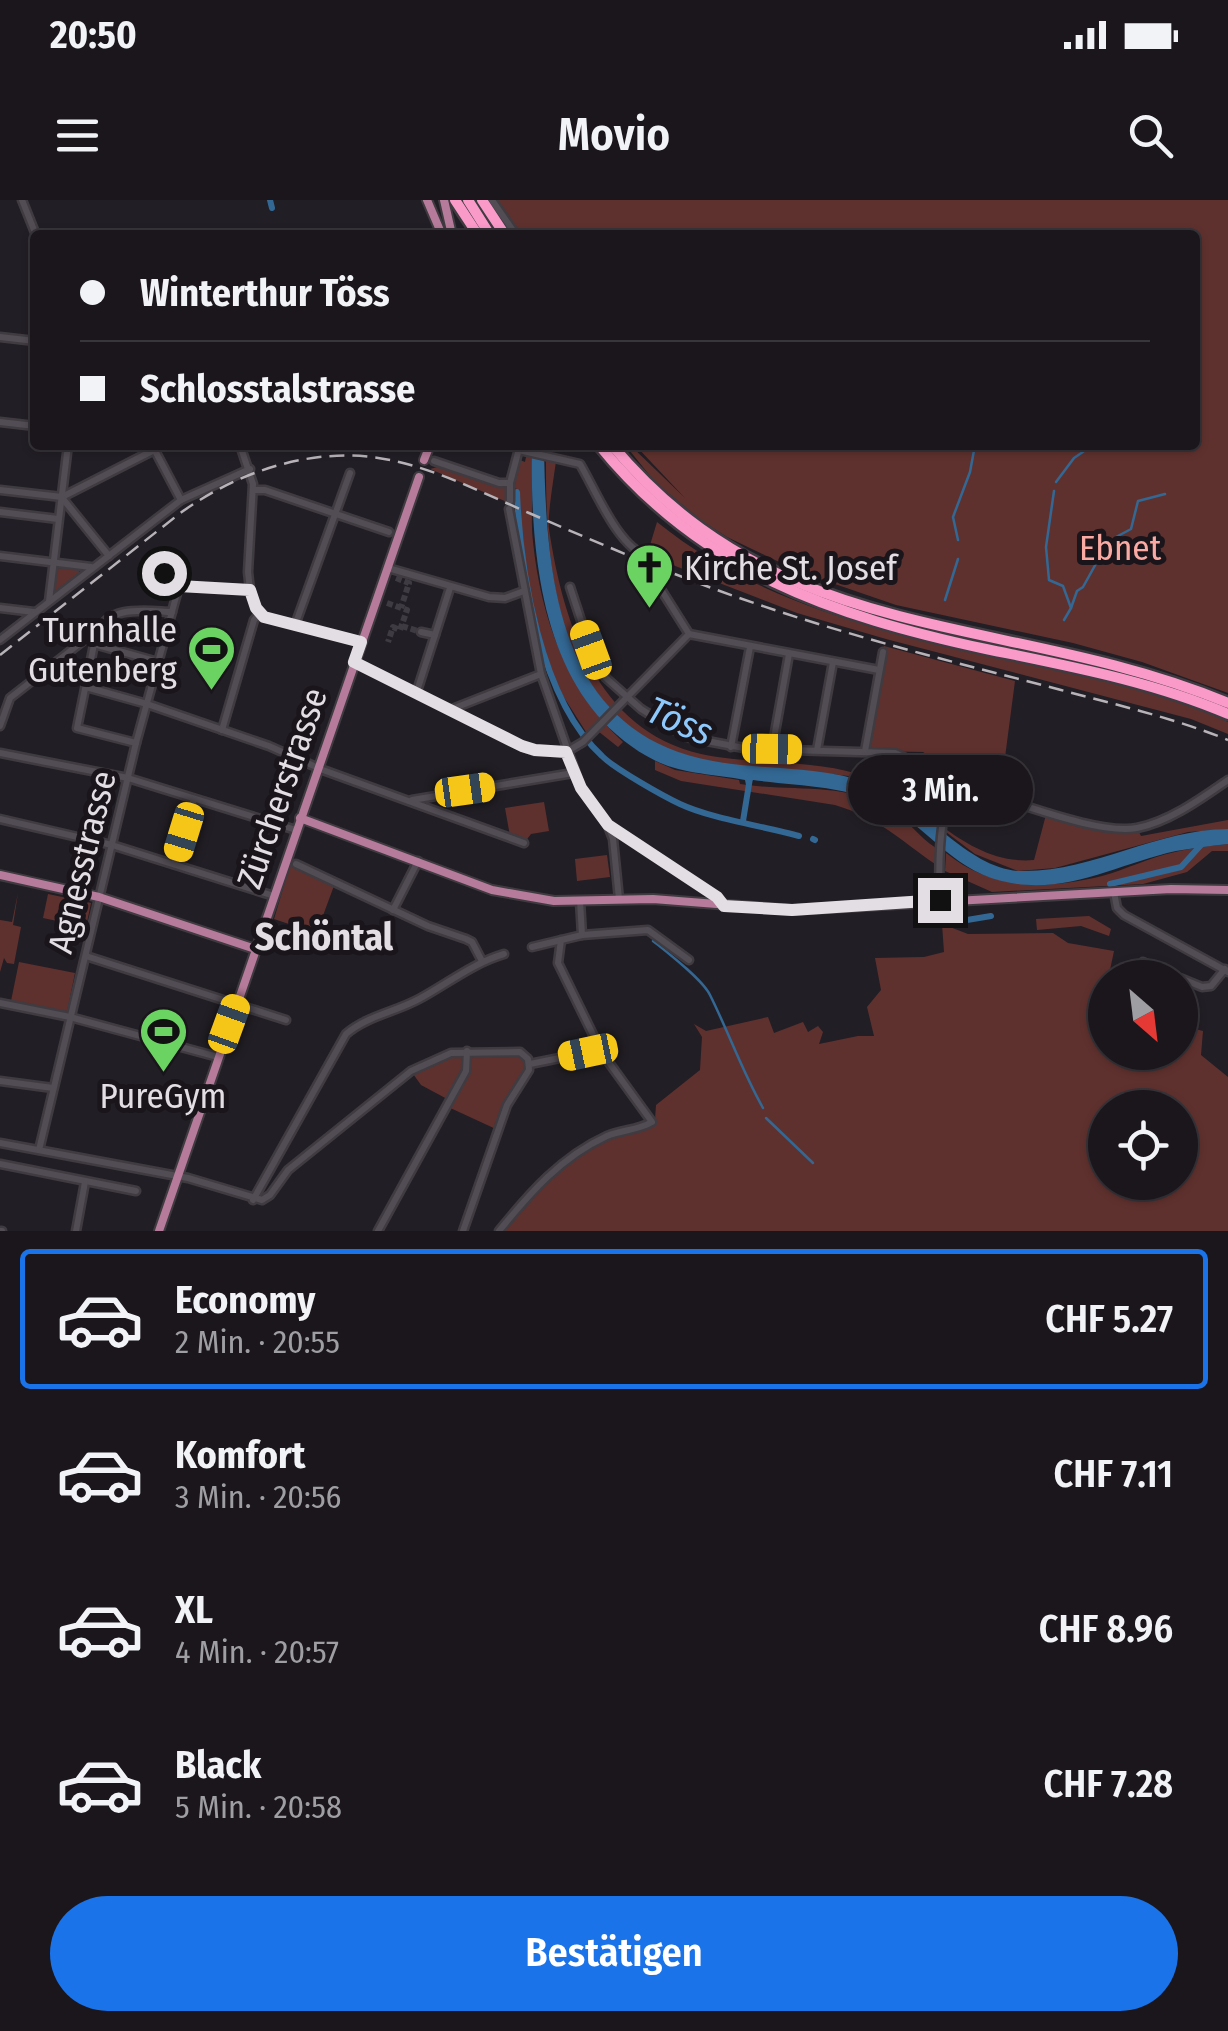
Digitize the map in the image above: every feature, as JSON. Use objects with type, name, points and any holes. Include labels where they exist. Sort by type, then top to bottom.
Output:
[{"type":"highway","points":[[468,200],[487,230]]},
{"type":"highway","points":[[482,200],[502,230]]},
{"type":"highway","points":[[449,202],[474,230]]},
{"type":"highway","points":[[603,450],[642,493],[688,532],[737,565],[790,592],[889,626],[1136,682],[1228,714]]},
{"type":"highway","points":[[617,450],[694,524],[743,556],[808,588],[906,620],[1139,672],[1228,703]]},
{"type":"main road","points":[[428,200],[440,230]]},
{"type":"main road","points":[[449,202],[452,230]]},
{"type":"main road","points":[[429,460],[430,450]]},
{"type":"main road","name":"Zürcherstrasse","points":[[159,1231],[361,642],[391,569],[418,477]]},
{"type":"main road","points":[[300,818],[509,894],[580,901],[676,900],[792,910],[1190,888],[1228,890]]},
{"type":"main road","points":[[0,874],[99,896],[255,950]]},
{"type":"street","points":[[22,200],[34,230]]},
{"type":"street","points":[[492,200],[513,230]]},
{"type":"street","points":[[0,337],[30,340]]},
{"type":"street","points":[[0,422],[30,425]]},
{"type":"street","points":[[49,600],[67,450]]},
{"type":"street","points":[[0,490],[62,497],[149,450]]},
{"type":"street","points":[[154,450],[181,500]]},
{"type":"street","points":[[242,450],[254,490],[248,572],[250,590],[260,613],[271,620],[361,642]]},
{"type":"street","points":[[522,450],[510,483],[510,505],[540,674],[573,773],[608,825],[620,899]]},
{"type":"street","points":[[526,450],[580,464],[598,502],[637,552],[649,557]]},
{"type":"street","points":[[429,460],[499,483],[510,483]]},
{"type":"street","points":[[0,640],[181,500],[250,469]]},
{"type":"street","points":[[295,625],[350,473]]},
{"type":"street","points":[[254,490],[390,532]]},
{"type":"street","points":[[62,497],[109,556]]},
{"type":"street","points":[[0,512],[58,519]]},
{"type":"street","points":[[0,556],[92,567]]},
{"type":"street","points":[[391,569],[450,588],[505,598],[524,591]]},
{"type":"street","points":[[650,572],[689,634],[879,670]]},
{"type":"street","points":[[164,573],[179,586]]},
{"type":"street","points":[[146,584],[250,590]]},
{"type":"street","name":"Agnesstrasse","points":[[40,1150],[136,743],[179,586]]},
{"type":"street","points":[[570,587],[602,672],[626,699],[686,737],[731,747],[895,753],[918,762],[947,805]]},
{"type":"street","points":[[417,692],[450,588]]},
{"type":"street","points":[[0,608],[35,612]]},
{"type":"street","points":[[136,743],[78,728],[94,644],[100,626],[117,613],[172,612]]},
{"type":"street","points":[[222,730],[254,620],[260,613]]},
{"type":"street","points":[[421,632],[435,635]]},
{"type":"street","points":[[354,662],[522,746],[566,752],[586,738],[689,634]]},
{"type":"street","points":[[0,726],[10,698],[83,641]]},
{"type":"street","points":[[94,644],[158,662]]},
{"type":"street","points":[[731,747],[750,647]]},
{"type":"street","points":[[864,751],[882,652]]},
{"type":"street","points":[[772,749],[790,654]]},
{"type":"street","points":[[817,750],[834,662]]},
{"type":"street","points":[[452,710],[540,674]]},
{"type":"street","points":[[86,687],[222,730],[524,843]]},
{"type":"street","points":[[0,753],[128,778],[296,830]]},
{"type":"street","points":[[410,800],[573,773]]},
{"type":"street","points":[[940,900],[943,820],[947,805],[962,794],[984,794],[1097,825],[1132,829],[1162,820],[1228,780]]},
{"type":"street","points":[[174,864],[194,799]]},
{"type":"street","points":[[0,820],[112,845],[274,896]]},
{"type":"street","points":[[608,825],[717,897],[724,906]]},
{"type":"street","points":[[393,910],[418,861]]},
{"type":"street","points":[[296,864],[472,942],[482,962]]},
{"type":"street","points":[[1114,892],[1124,915],[1226,970],[1210,986],[1198,985]]},
{"type":"street","points":[[580,901],[582,935]]},
{"type":"street","points":[[532,948],[582,935],[648,930],[689,960]]},
{"type":"street","points":[[499,1231],[550,1173],[595,1142],[652,1122],[602,1053],[558,963],[561,940]]},
{"type":"street","points":[[252,1200],[346,1034],[362,1022],[416,1001],[482,962],[504,954]]},
{"type":"street","points":[[86,956],[286,1020]]},
{"type":"street","points":[[0,1003],[70,1017],[218,1057]]},
{"type":"street","points":[[0,1143],[178,1175],[252,1200],[270,1196],[288,1170],[411,1071],[438,1057],[467,1051],[520,1052],[530,1064]]},
{"type":"street","points":[[378,1231],[466,1071],[467,1051]]},
{"type":"street","points":[[530,1064],[588,1052],[602,1053]]},
{"type":"street","points":[[463,1231],[507,1104],[530,1064]]},
{"type":"street","points":[[0,1082],[53,1088]]},
{"type":"street","points":[[0,1164],[136,1190]]},
{"type":"street","points":[[76,1231],[85,1182]]},
{"type":"green space","name":"Ebnet","points":[[492,200],[1228,200],[1228,693],[1142,662],[896,605],[800,572],[702,521],[655,482],[628,450],[635,450],[685,498],[640,450],[1200,450],[1200,230],[514,230]]},
{"type":"green space","points":[[546,450],[550,450],[550,457],[556,461],[549,529],[576,635],[610,697],[635,722],[665,741],[701,754],[828,767],[867,777],[908,801],[967,843],[1010,859],[1034,860],[1047,811],[1097,825],[1137,828],[1141,836],[1228,820],[1228,829],[1188,832],[1055,868],[1018,871],[975,854],[908,803],[848,776],[741,767],[680,754],[637,732],[604,702],[581,666],[564,625],[554,581],[548,536]]},
{"type":"green space","points":[[526,457],[532,457],[533,542],[550,625],[586,700],[623,742],[618,747],[593,727],[586,732],[553,680],[547,662],[525,570],[518,510],[520,490],[514,488],[520,460],[525,462]]},
{"type":"green space","points":[[441,466],[507,487],[507,502],[430,469]]},
{"type":"green space","points":[[657,522],[751,581],[801,603],[906,636],[1170,699],[1228,722],[1228,734],[1191,719],[797,613],[652,557],[651,553],[647,555]]},
{"type":"green space","points":[[55,568],[78,569],[80,573],[60,590],[52,591]]},
{"type":"green space","points":[[884,646],[1015,681],[1004,765],[923,752],[865,751]]},
{"type":"green space","points":[[655,761],[675,770],[739,780],[740,784],[834,791],[871,799],[895,811],[936,848],[935,864],[888,830],[851,810],[681,781],[655,770]]},
{"type":"green space","points":[[544,802],[549,831],[531,834],[524,843],[510,836],[505,808]]},
{"type":"green space","points":[[1228,844],[1228,851],[1212,851],[1187,872],[1143,884],[992,892],[945,871],[946,853],[1001,880],[1060,884],[1102,876],[1175,852]]},
{"type":"green space","points":[[607,855],[610,877],[577,881],[575,859]]},
{"type":"green space","points":[[291,862],[335,883],[321,921],[314,918],[310,931],[274,919]]},
{"type":"green space","points":[[18,893],[13,925],[21,927],[14,964],[4,958],[0,972],[0,920],[12,922]]},
{"type":"green space","points":[[48,894],[91,903],[86,927],[43,918]]},
{"type":"green space","points":[[1089,916],[1111,929],[1109,936],[1081,926],[1037,930],[1036,919]]},
{"type":"green space","points":[[942,924],[968,934],[1053,933],[1068,943],[1114,951],[1112,960],[1088,960],[1088,1070],[1198,1070],[1198,1030],[1203,1031],[1201,1055],[1228,1077],[1228,1231],[499,1231],[532,1190],[595,1142],[655,1120],[656,1105],[700,1070],[702,1037],[694,1024],[706,1031],[768,1017],[774,1033],[803,1022],[808,1032],[818,1026],[823,1032],[819,1044],[874,1036],[867,1007],[881,990],[875,958],[924,957],[944,952]]},
{"type":"green space","points":[[19,962],[75,973],[67,1012],[11,1001]]},
{"type":"green space","points":[[451,1053],[515,1054],[524,1060],[525,1072],[508,1094],[498,1130],[446,1106],[449,1100],[421,1085],[411,1071]]},
{"type":"water","points":[[532,450],[544,450],[549,545],[570,641],[591,683],[621,718],[661,745],[713,761],[816,771],[877,786],[912,807],[965,849],[1001,868],[1046,870],[1202,831],[1228,829],[1228,844],[1176,851],[1074,881],[1011,883],[974,870],[904,817],[856,794],[753,780],[746,785],[745,780],[688,771],[656,761],[618,735],[588,703],[566,665],[550,623],[540,579]]},
{"type":"waterway","points":[[270,200],[272,208]]},
{"type":"waterway","points":[[958,540],[953,517],[974,450]]},
{"type":"waterway","points":[[1056,482],[1074,458],[1086,450]]},
{"type":"waterway","points":[[1054,491],[1046,547],[1049,580],[1063,586],[1071,608],[1064,620]]},
{"type":"waterway","points":[[517,492],[523,559],[537,633],[563,702],[581,732],[608,761],[680,804],[799,836]]},
{"type":"waterway","points":[[1071,608],[1077,591],[1103,551],[1110,550],[1116,537],[1131,529],[1138,501],[1165,494]]},
{"type":"waterway","points":[[945,600],[958,559]]},
{"type":"waterway","points":[[743,821],[750,778]]},
{"type":"waterway","points":[[1110,884],[1181,867],[1201,845]]},
{"type":"waterway","points":[[945,912],[967,920],[991,916]]},
{"type":"waterway","points":[[653,941],[706,989],[763,1108]]},
{"type":"waterway","points":[[766,1118],[813,1163]]},
{"type":"tunnel","points":[[396,578],[409,583],[401,608]]},
{"type":"tunnel","points":[[387,603],[407,610],[400,630],[393,627],[388,642]]},
{"type":"tunnel","points":[[402,626],[421,632]]},
{"type":"railway","points":[[0,655],[179,514],[223,487],[296,461],[372,457],[452,479],[668,572],[792,616],[1145,712],[1228,740]]},
{"type":"place","name":"Kirche St. Josef","points":[[649,610]]},
{"type":"place","name":"Turnhalle Gutenberg","points":[[212,692]]},
{"type":"place","name":"PureGym","points":[[163,1074]]},
{"type":"district","name":"Schöntal","points":[[324,937]]},
{"type":"route","points":[[164,573],[179,586],[250,590],[264,617],[361,642],[354,662],[522,746],[566,752],[581,788],[608,825],[717,897],[724,906],[792,910],[940,900]]},
{"type":"water label","name":"Töss","points":[[680,721]]}]
